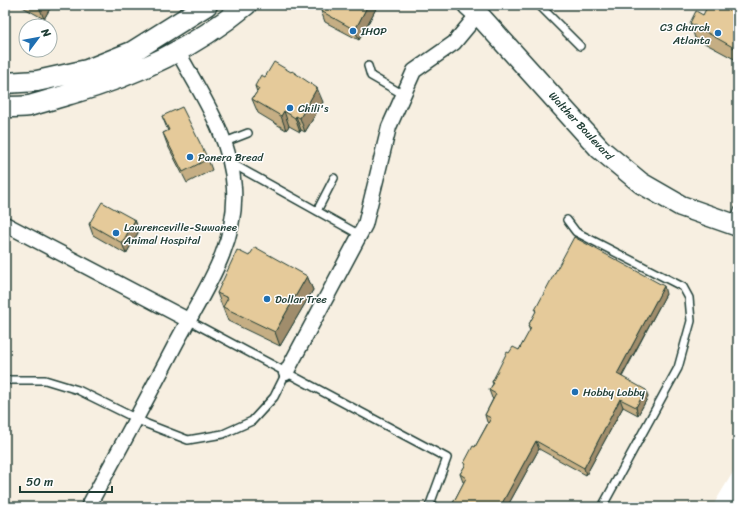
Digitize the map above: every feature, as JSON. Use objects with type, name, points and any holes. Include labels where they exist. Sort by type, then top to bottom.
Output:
[{"type":"main road","points":[[5,83],[37,81],[88,70],[132,52],[207,5]]},
{"type":"main road","points":[[5,107],[28,106],[126,76],[178,52],[229,19],[246,5]]},
{"type":"main road","name":"Walther Boulevard","points":[[476,10],[600,149],[641,183],[681,206],[736,220]]},
{"type":"street","points":[[286,372],[365,224],[389,127],[414,71],[454,43],[476,10]]},
{"type":"street","points":[[88,507],[216,270],[224,252],[232,213],[234,189],[225,142],[218,125],[178,52]]},
{"type":"street","points":[[5,224],[188,320]]},
{"type":"lane","points":[[539,5],[580,46]]},
{"type":"lane","points":[[368,66],[371,76],[404,94]]},
{"type":"lane","points":[[225,142],[248,133]]},
{"type":"lane","points":[[230,162],[360,235]]},
{"type":"lane","points":[[317,211],[334,178]]},
{"type":"lane","points":[[567,220],[576,232],[683,287],[689,298],[691,321],[678,368],[602,507]]},
{"type":"lane","points":[[188,320],[447,458],[429,507]]},
{"type":"lane","points":[[5,380],[45,380],[84,392],[136,419],[188,440],[223,434],[252,421],[274,397],[286,372]]},
{"type":"shaded area","points":[[5,5],[239,5],[254,13],[258,5],[460,5],[482,25],[497,5],[738,5],[738,464],[712,507],[5,507]]},
{"type":"building","points":[[34,5],[42,5],[40,9]]},
{"type":"building","points":[[324,5],[368,5],[355,30],[321,11]]},
{"type":"building","name":"C3 Church Atlanta","points":[[708,5],[738,5],[738,50],[690,23],[696,11],[703,15]]},
{"type":"building","points":[[274,62],[291,72],[292,71],[317,88],[300,118],[296,116],[295,118],[284,111],[281,116],[252,99],[259,89],[255,86],[261,75],[265,77]]},
{"type":"building","name":"Panera Bread","points":[[182,107],[208,159],[183,172],[163,133],[169,130],[162,116]]},
{"type":"building","points":[[102,202],[135,220],[122,243],[89,224]]},
{"type":"building","points":[[574,237],[664,286],[617,374],[646,390],[636,407],[620,399],[584,468],[536,441],[500,507],[451,507],[466,478],[460,474],[466,464],[464,463],[473,446],[475,447],[491,418],[485,415],[496,394],[489,390],[494,383],[492,382],[507,352],[509,353],[513,347],[519,350],[531,328],[528,326],[536,311],[535,310]]},
{"type":"building","name":"Dollar Tree","points":[[255,247],[307,276],[275,332],[223,307],[228,298],[217,293],[237,250],[249,256]]},
{"type":"place","name":"IHOP","points":[[353,31]]},
{"type":"place","name":"C3 Church Atlanta","points":[[718,33]]},
{"type":"place","name":"Chili's","points":[[290,108]]},
{"type":"place","name":"Panera Bread","points":[[190,157]]},
{"type":"place","name":"Lawrenceville-Suwanee Animal Hospital","points":[[116,233]]},
{"type":"place","name":"Dollar Tree","points":[[267,299]]},
{"type":"place","name":"Hobby Lobby","points":[[575,392]]}]
